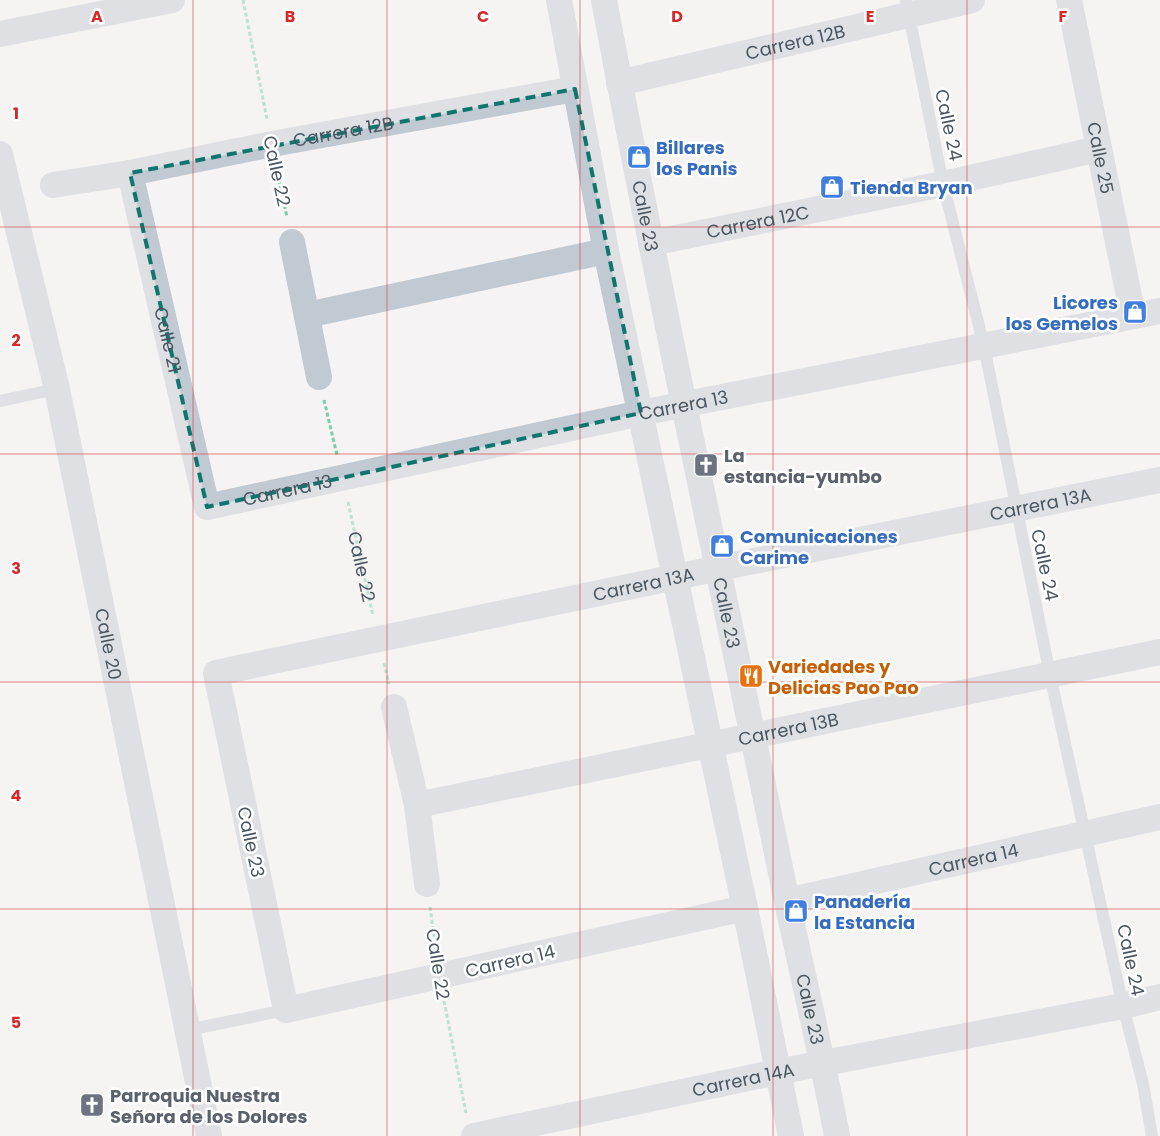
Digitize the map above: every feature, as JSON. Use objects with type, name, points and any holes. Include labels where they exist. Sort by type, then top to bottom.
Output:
[{"type":"street","points":[[0,34],[172,0]]},
{"type":"street","points":[[559,0],[606,251],[711,744],[791,1136]]},
{"type":"street","name":"Calle 23","points":[[604,0],[651,242],[837,1136]]},
{"type":"street","name":"Carrera 12B","points":[[620,83],[907,8],[972,0]]},
{"type":"street","name":"Calle 25","points":[[1068,0],[1133,316]]},
{"type":"street","name":"Carrera 12B","points":[[52,185],[130,173],[272,144],[575,89]]},
{"type":"street","name":"Carrera 12C","points":[[651,242],[943,184],[1099,149]]},
{"type":"street","name":"Calle 20","points":[[0,154],[57,389],[209,1136]]},
{"type":"street","name":"Calle 21","points":[[130,173],[207,507]]},
{"type":"street","points":[[292,242],[319,378]]},
{"type":"street","points":[[306,315],[606,251]]},
{"type":"street","name":"Carrera 13","points":[[207,507],[641,413],[1160,311]]},
{"type":"street","name":"Carrera 13A","points":[[216,673],[719,568],[1160,480]]},
{"type":"street","name":"Carrera 13B","points":[[417,805],[1160,652]]},
{"type":"street","name":"Calle 23","points":[[216,673],[286,1010]]},
{"type":"street","points":[[394,707],[417,805],[427,884]]},
{"type":"street","name":"Carrera 14","points":[[787,901],[1160,817]]},
{"type":"street","name":"Carrera 14","points":[[286,1010],[745,908]]},
{"type":"street","name":"Carrera 14A","points":[[470,1127],[777,1072],[1123,1006],[1160,997]]},
{"type":"lane","name":"Calle 24","points":[[907,8],[943,184],[984,346],[1050,675],[1123,1006],[1143,1084],[1152,1136]]},
{"type":"lane","points":[[0,401],[57,389]]},
{"type":"lane","name":"Carrera 14","points":[[187,1030],[286,1010]]},
{"type":"path","name":"Calle 22","points":[[243,0],[292,242]]},
{"type":"path","name":"Calle 22","points":[[319,378],[394,707]]},
{"type":"path","name":"Calle 22","points":[[427,884],[439,977],[470,1127]]},
{"type":"highlighted area","points":[[575,89],[641,413],[207,507],[130,173]]},
{"type":"place","name":"Billares los Panis","points":[[639,157]]},
{"type":"place","name":"Tienda Bryan","points":[[832,187]]},
{"type":"place","name":"Licores los Gemelos","points":[[1135,312]]},
{"type":"place","name":"La estancia-yumbo","points":[[706,465]]},
{"type":"place","name":"Comunicaciones Carime","points":[[722,546]]},
{"type":"place","name":"Variedades y Delicias Pao Pao","points":[[751,676]]},
{"type":"place","name":"Panadería la Estancia","points":[[796,911]]},
{"type":"place","name":"Parroquia Nuestra Señora de los Dolores","points":[[92,1105]]}]
